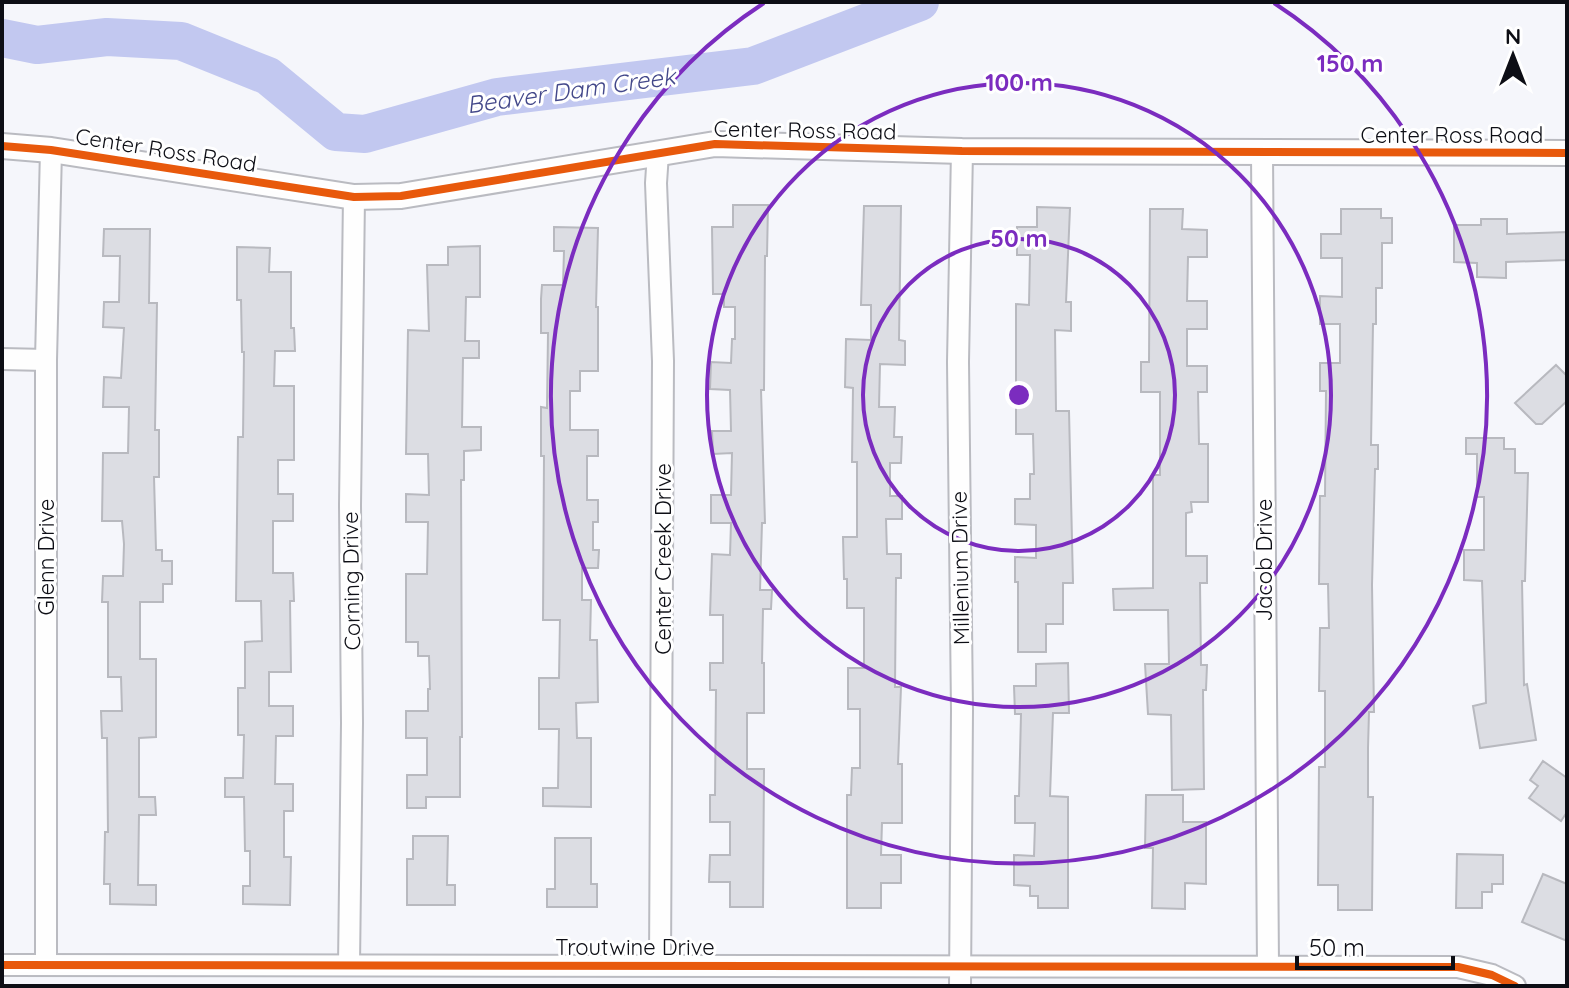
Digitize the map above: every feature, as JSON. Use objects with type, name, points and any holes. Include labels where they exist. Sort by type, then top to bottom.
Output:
[{"type":"street","name":"Center Ross Road","points":[[2,146],[51,150],[354,197],[401,196],[715,144],[962,151],[1567,153]]},
{"type":"street","name":"Glenn Drive","points":[[46,965],[46,360],[51,150]]},
{"type":"street","name":"Millenium Drive","points":[[960,976],[962,710],[958,362],[962,151]]},
{"type":"street","name":"Center Creek Drive","points":[[658,153],[656,183],[663,361],[660,965]]},
{"type":"street","name":"Jacob Drive","points":[[1262,153],[1268,966]]},
{"type":"street","name":"Corning Drive","points":[[349,965],[354,197]]},
{"type":"street","points":[[2,359],[46,360]]},
{"type":"street","name":"Troutwine Drive","points":[[2,965],[660,965],[960,976],[1268,966],[1458,967],[1492,975],[1515,986]]},
{"type":"building","points":[[733,205],[768,205],[764,390],[761,390],[765,523],[762,523],[760,590],[772,590],[771,609],[763,609],[764,713],[747,713],[747,769],[764,769],[763,907],[730,907],[730,882],[709,882],[710,855],[730,855],[730,822],[710,822],[710,795],[715,795],[716,690],[710,690],[710,663],[723,663],[723,615],[710,615],[712,554],[730,555],[731,523],[711,523],[711,495],[731,495],[732,453],[713,454],[712,431],[731,431],[730,390],[710,389],[711,362],[731,363],[732,339],[735,339],[735,307],[724,307],[724,294],[713,294],[712,227],[733,227]]},
{"type":"building","points":[[864,206],[901,206],[899,340],[905,341],[905,365],[880,364],[879,407],[895,407],[894,437],[902,437],[901,463],[890,463],[890,496],[902,496],[902,519],[886,519],[887,554],[901,554],[901,578],[896,578],[895,687],[901,687],[898,764],[902,764],[902,823],[882,823],[881,855],[901,855],[901,883],[881,883],[881,908],[847,908],[847,795],[851,795],[852,768],[860,768],[860,709],[848,709],[848,668],[864,668],[864,608],[847,608],[847,579],[844,579],[843,537],[857,537],[857,462],[852,462],[853,388],[845,387],[846,339],[871,340],[871,305],[861,305]]},
{"type":"building","points":[[1037,207],[1070,208],[1066,302],[1071,302],[1071,331],[1055,330],[1056,411],[1069,411],[1073,583],[1063,583],[1063,624],[1046,624],[1046,652],[1018,652],[1015,557],[1036,558],[1036,525],[1015,524],[1015,499],[1030,499],[1030,474],[1034,474],[1033,434],[1016,434],[1016,304],[1029,305],[1030,255],[1017,255],[1017,227],[1037,227]]},
{"type":"building","points":[[1150,209],[1183,209],[1182,229],[1207,230],[1207,257],[1188,257],[1187,301],[1207,301],[1207,329],[1187,329],[1187,366],[1207,366],[1207,392],[1198,392],[1199,444],[1208,444],[1208,502],[1191,502],[1192,512],[1186,513],[1186,556],[1207,556],[1207,583],[1200,583],[1201,665],[1207,665],[1206,690],[1203,690],[1204,789],[1172,790],[1171,715],[1148,714],[1145,664],[1169,664],[1168,610],[1114,610],[1113,589],[1153,588],[1153,475],[1160,475],[1160,392],[1141,392],[1141,362],[1149,362]]},
{"type":"building","points":[[1341,209],[1381,209],[1381,218],[1392,218],[1392,243],[1382,243],[1382,288],[1376,288],[1376,324],[1373,324],[1371,445],[1378,445],[1378,469],[1375,469],[1372,585],[1374,712],[1369,712],[1368,748],[1368,797],[1373,797],[1372,910],[1338,910],[1338,885],[1318,885],[1319,767],[1325,767],[1325,691],[1319,691],[1320,628],[1329,628],[1328,584],[1319,584],[1320,496],[1325,496],[1326,391],[1320,391],[1320,363],[1340,363],[1340,324],[1320,324],[1320,296],[1342,297],[1342,258],[1321,258],[1321,234],[1341,234]]},
{"type":"building","points":[[1481,219],[1507,219],[1507,234],[1567,232],[1567,260],[1506,262],[1506,278],[1477,277],[1477,263],[1454,262],[1454,225],[1481,225]]},
{"type":"building","points":[[554,227],[598,228],[598,371],[580,371],[580,391],[570,391],[570,430],[598,430],[598,456],[587,456],[587,500],[598,500],[598,522],[593,522],[593,550],[599,550],[598,568],[582,568],[582,600],[591,600],[590,640],[597,640],[598,702],[576,703],[577,738],[591,738],[591,807],[543,806],[543,788],[558,788],[559,729],[539,729],[539,678],[559,678],[560,620],[543,620],[544,456],[541,456],[541,407],[547,408],[548,333],[541,333],[542,285],[563,285],[564,251],[554,251]]},
{"type":"building","points":[[104,229],[150,229],[149,303],[157,303],[155,430],[159,430],[159,477],[154,477],[156,550],[162,550],[162,561],[172,561],[172,584],[163,584],[163,602],[140,602],[140,659],[156,659],[156,737],[139,738],[139,797],[155,797],[156,815],[139,815],[138,885],[156,885],[156,905],[110,904],[110,884],[104,884],[105,832],[108,832],[107,738],[102,738],[101,711],[122,711],[121,677],[108,677],[108,602],[102,602],[103,576],[123,576],[124,544],[122,521],[102,521],[103,453],[128,453],[129,407],[103,407],[104,377],[121,378],[124,328],[103,327],[104,302],[119,302],[120,256],[103,256]]},
{"type":"building","points":[[480,246],[480,297],[466,297],[465,341],[479,341],[479,358],[463,358],[462,427],[481,427],[481,450],[464,451],[464,480],[461,480],[460,797],[426,797],[426,808],[407,808],[407,775],[427,775],[427,738],[406,738],[406,711],[428,711],[430,689],[429,656],[418,656],[418,642],[406,642],[406,574],[427,574],[428,522],[406,522],[406,494],[429,495],[428,454],[406,454],[408,330],[429,331],[427,265],[448,265],[448,247]]},
{"type":"building","points":[[237,247],[270,248],[269,272],[291,272],[291,328],[294,328],[295,351],[275,351],[274,386],[294,386],[294,460],[278,460],[278,494],[293,494],[293,521],[273,521],[273,573],[293,573],[294,601],[290,601],[291,672],[269,672],[269,706],[293,706],[293,736],[276,736],[275,784],[293,784],[293,811],[284,811],[284,857],[291,857],[290,905],[243,904],[243,886],[250,886],[250,851],[245,851],[244,797],[225,797],[225,778],[243,778],[244,735],[238,735],[238,688],[245,688],[245,642],[262,641],[261,601],[236,601],[238,437],[243,437],[244,352],[241,300],[237,300]]},
{"type":"building","points":[[1556,365],[1567,376],[1567,401],[1542,424],[1536,424],[1515,403]]},
{"type":"building","points":[[1466,438],[1504,438],[1504,449],[1515,449],[1515,473],[1528,473],[1525,581],[1522,581],[1524,685],[1527,684],[1536,740],[1480,748],[1473,706],[1486,703],[1482,581],[1464,580],[1464,550],[1484,550],[1484,497],[1477,497],[1477,454],[1466,454]]},
{"type":"building","points":[[1068,663],[1069,713],[1053,713],[1050,796],[1068,797],[1068,908],[1038,908],[1038,896],[1030,896],[1030,886],[1014,885],[1014,855],[1034,856],[1035,823],[1015,823],[1015,796],[1019,796],[1021,714],[1015,714],[1014,686],[1036,686],[1036,664]]},
{"type":"building","points":[[1543,761],[1567,778],[1567,812],[1561,821],[1529,798],[1538,786],[1530,780]]},
{"type":"building","points":[[1146,795],[1183,795],[1183,822],[1206,822],[1206,884],[1185,883],[1185,909],[1152,908],[1153,848],[1145,848]]},
{"type":"building","points":[[413,836],[448,836],[447,885],[455,885],[455,905],[407,905],[407,859],[413,859]]},
{"type":"building","points":[[555,838],[591,838],[591,884],[597,884],[597,907],[547,907],[547,889],[555,889]]},
{"type":"building","points":[[1457,854],[1503,855],[1503,884],[1492,884],[1492,892],[1482,892],[1482,908],[1456,908]]},
{"type":"building","points":[[1543,874],[1567,884],[1567,941],[1522,922]]},
{"type":"waterway","name":"Beaver Dam Creek","points":[[2,38],[37,45],[107,37],[181,41],[268,76],[336,132],[365,134],[497,97],[753,66],[920,2]]},
{"type":"cycle path","points":[[2,146],[51,150],[354,197],[401,196],[715,144],[962,151],[1567,153]]},
{"type":"cycle path","points":[[2,965],[1458,967],[1492,975],[1515,986]]}]
